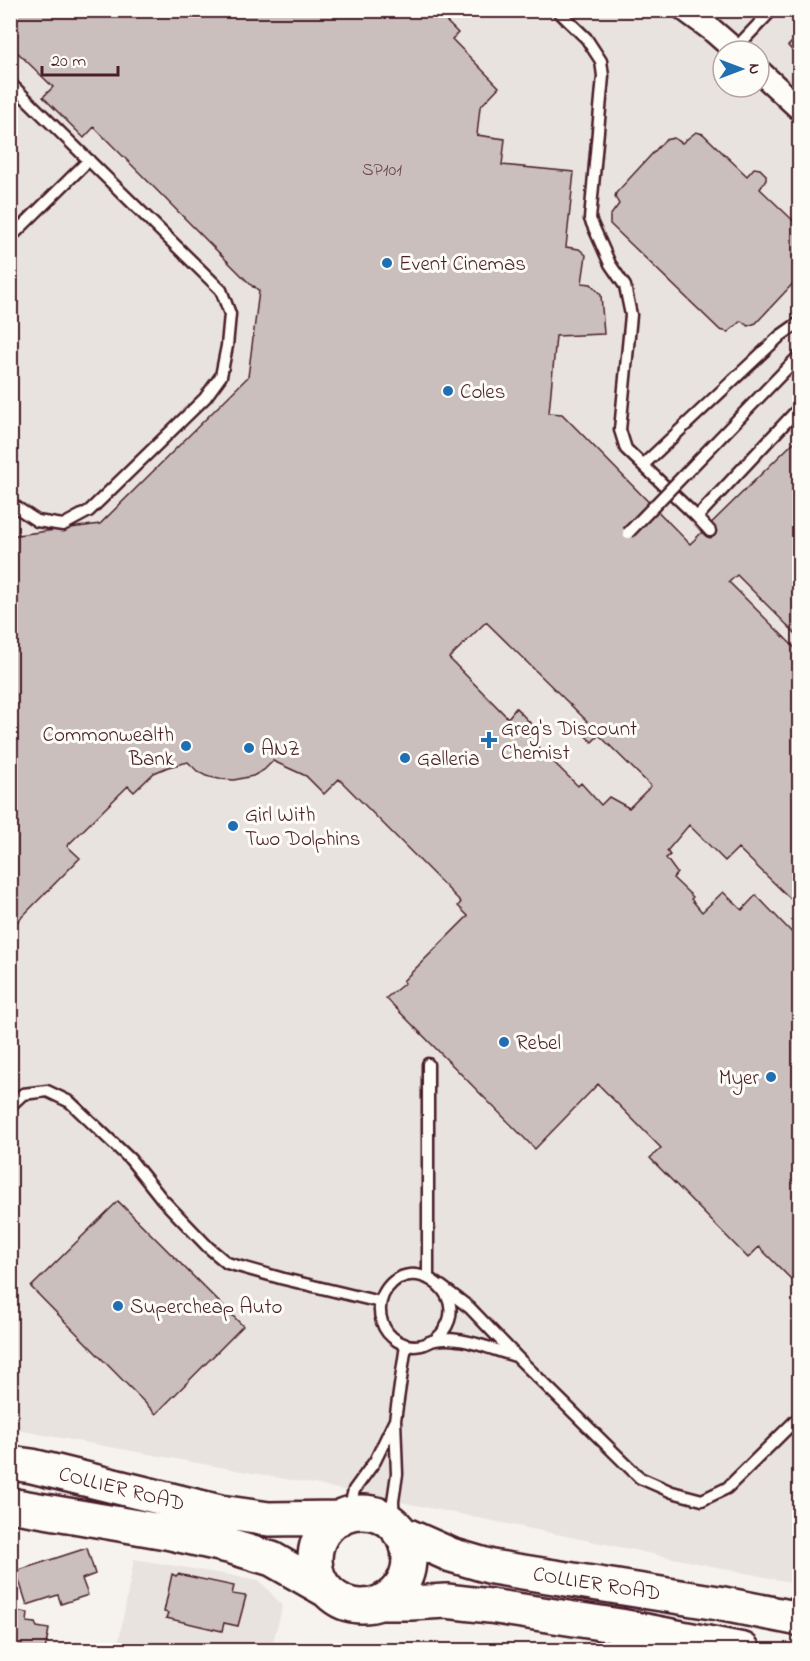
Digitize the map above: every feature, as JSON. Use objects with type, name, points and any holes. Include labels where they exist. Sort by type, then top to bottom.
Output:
[{"type":"main road","name":"COLLIER ROAD","points":[[10,1463],[32,1466],[220,1512],[269,1519],[344,1516]]},
{"type":"main road","name":"COLLIER ROAD","points":[[10,1505],[166,1532],[232,1547],[272,1559],[326,1590]]},
{"type":"main road","points":[[368,1512],[386,1519],[397,1528],[406,1544],[409,1558],[407,1572],[392,1595],[380,1602],[368,1606],[352,1605],[338,1600],[326,1590],[319,1577],[315,1564],[320,1537],[329,1526],[344,1516],[368,1512]]},
{"type":"main road","name":"COLLIER ROAD","points":[[397,1528],[451,1555],[492,1566],[718,1603],[800,1619]]},
{"type":"main road","name":"COLLIER ROAD","points":[[380,1602],[446,1601],[490,1606],[620,1626],[743,1650]]},
{"type":"street","points":[[685,10],[722,39]]},
{"type":"street","points":[[771,82],[800,109]]},
{"type":"lane","points":[[557,10],[586,38],[601,61],[603,76],[590,219],[610,264],[625,286],[631,315],[620,430],[626,449],[710,531]]},
{"type":"lane","points":[[745,39],[772,10]]},
{"type":"lane","points":[[10,83],[221,290],[230,314],[221,376],[205,398],[88,511],[63,525],[38,521],[10,503]]},
{"type":"lane","points":[[10,238],[88,160]]},
{"type":"lane","points":[[643,465],[780,336],[800,322]]},
{"type":"lane","points":[[628,533],[800,355]]},
{"type":"lane","points":[[697,517],[800,407]]},
{"type":"lane","points":[[428,1064],[428,1278]]},
{"type":"lane","points":[[10,1106],[23,1094],[47,1092],[70,1102],[129,1159],[162,1199],[208,1247],[227,1263],[380,1302]]},
{"type":"lane","points":[[516,1356],[460,1340],[435,1340],[421,1346],[406,1345],[393,1339],[384,1329],[379,1316],[380,1302],[387,1288],[399,1278],[414,1275],[428,1278],[441,1286],[470,1308],[640,1478],[672,1492],[702,1500],[727,1488],[800,1416]]},
{"type":"lane","points":[[435,1340],[445,1329],[450,1314],[449,1299],[441,1286]]},
{"type":"lane","points":[[397,1528],[393,1501],[397,1474],[395,1420],[406,1345]]},
{"type":"lane","points":[[344,1516],[354,1490],[375,1461],[395,1420]]},
{"type":"shaded area","name":"Galleria","points":[[10,11],[799,11],[799,1584],[313,1484],[11,1429]]},
{"type":"shaded area","points":[[134,1559],[259,1580],[283,1606],[273,1642],[118,1645]]},
{"type":"building","points":[[10,10],[424,10],[428,15],[435,10],[458,33],[452,39],[499,87],[480,107],[477,135],[505,139],[502,165],[574,172],[566,247],[579,249],[586,255],[582,283],[591,284],[601,295],[604,334],[556,336],[549,413],[562,414],[690,544],[800,436],[800,638],[737,575],[729,582],[800,653],[800,908],[738,848],[725,861],[689,825],[667,851],[670,855],[666,858],[677,873],[673,878],[693,897],[691,899],[702,912],[723,892],[742,910],[756,895],[800,941],[800,1288],[759,1247],[748,1258],[650,1158],[661,1148],[598,1084],[535,1149],[386,998],[405,983],[403,981],[468,916],[458,906],[461,902],[339,779],[324,794],[306,776],[273,761],[253,776],[234,780],[206,776],[188,762],[154,773],[134,792],[128,786],[67,846],[80,858],[10,929],[10,536],[100,524],[248,377],[259,291],[94,127],[84,138],[43,97],[53,87],[10,45]],"holes":[[[486,622],[587,721],[579,730],[592,742],[599,735],[651,786],[629,808],[609,797],[601,805],[581,783],[578,786],[527,736],[535,728],[516,708],[508,718],[449,658]]]},
{"type":"building","points":[[800,34],[800,58],[788,46]]},
{"type":"building","points":[[696,132],[703,134],[747,176],[754,168],[760,169],[766,175],[766,180],[760,189],[800,227],[800,276],[756,323],[748,326],[741,321],[728,332],[720,330],[610,224],[610,216],[619,204],[615,197],[616,193],[665,140],[674,138],[682,143]]},
{"type":"building","points":[[118,1201],[243,1326],[156,1414],[31,1287]]},
{"type":"building","points":[[87,1548],[95,1574],[82,1579],[88,1595],[61,1604],[58,1595],[27,1605],[16,1571]]},
{"type":"building","points":[[172,1574],[234,1586],[232,1594],[246,1596],[238,1626],[224,1623],[222,1631],[166,1618],[168,1613],[164,1612]]},
{"type":"building","points":[[10,1610],[28,1613],[27,1622],[49,1629],[45,1650],[10,1650]]},
{"type":"place","name":"Event Cinemas","points":[[387,263]]},
{"type":"place","name":"Coles","points":[[448,391]]},
{"type":"place","name":"Greg's Discount Chemist","points":[[489,740]]},
{"type":"place","name":"Commonwealth Bank","points":[[186,746]]},
{"type":"place","name":"ANZ","points":[[249,748]]},
{"type":"place","name":"Galleria","points":[[405,758]]},
{"type":"place","name":"Girl With Two Dolphins","points":[[233,826]]},
{"type":"place","name":"Rebel","points":[[504,1042]]},
{"type":"place","name":"Myer","points":[[771,1077]]},
{"type":"place","name":"Supercheap Auto","points":[[118,1306]]}]
